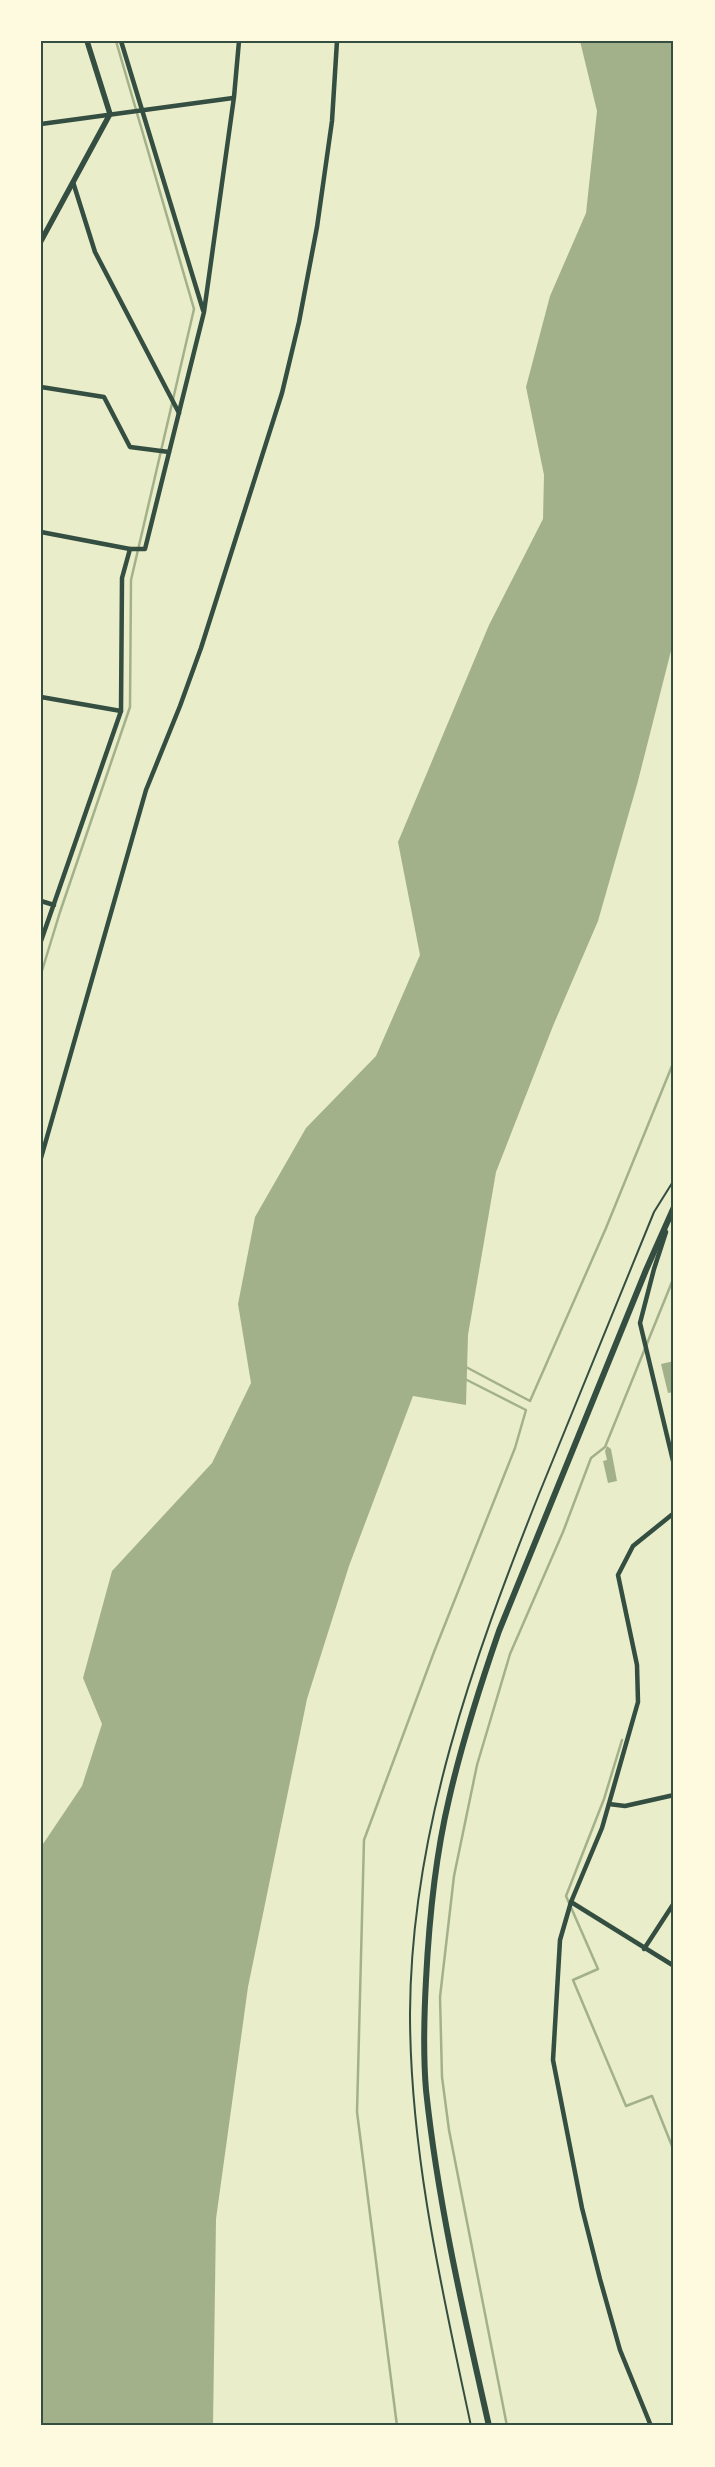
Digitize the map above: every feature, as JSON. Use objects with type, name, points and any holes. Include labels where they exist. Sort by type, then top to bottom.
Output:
[{"type":"main road","points":[[489,2426],[447,2236],[426,2088],[424,2024],[428,1946],[439,1857],[452,1790],[481,1684],[499,1631],[667,1217],[674,1207]]},
{"type":"street","points":[[41,241],[110,114],[87,41]]},
{"type":"street","points":[[122,41],[204,312]]},
{"type":"street","points":[[41,532],[130,549],[145,549],[204,312],[239,41]]},
{"type":"street","points":[[41,1158],[146,790],[198,656],[282,394],[318,227],[332,121],[337,41]]},
{"type":"street","points":[[41,124],[233,98]]},
{"type":"street","points":[[73,182],[95,252],[179,412]]},
{"type":"street","points":[[41,387],[104,397],[130,447],[169,452]]},
{"type":"street","points":[[41,941],[121,711],[122,578],[130,549]]},
{"type":"street","points":[[41,696],[121,711]]},
{"type":"street","points":[[41,901],[54,905]]},
{"type":"street","points":[[667,1217],[667,1229],[640,1323],[674,1465]]},
{"type":"street","points":[[644,2426],[650,2425],[620,2350],[582,2208],[553,2060],[560,1940],[571,1902],[602,1828],[629,1740],[638,1702],[637,1665],[618,1575],[633,1546],[674,1513]]},
{"type":"street","points":[[609,1804],[625,1806],[674,1795]]},
{"type":"street","points":[[571,1902],[674,1966]]},
{"type":"street","points":[[644,1949],[674,1903]]},
{"type":"path","points":[[471,2426],[434,2254],[413,2094],[410,2011],[416,1918],[443,1771],[468,1683],[501,1589],[654,1212],[674,1180]]},
{"type":"shaded area","points":[[580,41],[674,41],[674,639],[638,781],[598,921],[553,1026],[496,1172],[468,1335],[466,1405],[413,1396],[349,1566],[307,1699],[248,1987],[216,2219],[213,2426],[41,2426],[41,1847],[82,1786],[102,1724],[83,1678],[112,1571],[212,1463],[251,1383],[238,1304],[255,1217],[306,1128],[376,1056],[420,955],[398,842],[489,625],[543,519],[544,475],[526,387],[550,296],[586,213],[597,111]]},
{"type":"shaded area","points":[[674,1361],[674,1392],[668,1393],[661,1364]]},
{"type":"shaded area","points":[[607,1446],[611,1449],[617,1481],[608,1483],[603,1461],[607,1460],[605,1451]]},
{"type":"waterway","points":[[41,974],[60,912],[130,707],[131,580],[194,309],[116,41]]},
{"type":"waterway","points":[[466,1367],[530,1401],[606,1228],[674,1061]]},
{"type":"waterway","points":[[507,2426],[449,2130],[442,2077],[440,1997],[454,1876],[477,1765],[510,1654],[563,1532],[591,1458],[605,1447],[674,1277]]},
{"type":"waterway","points":[[397,2426],[357,2112],[364,1840],[434,1652],[515,1448],[526,1410],[465,1379]]},
{"type":"waterway","points":[[622,1740],[604,1799],[566,1896],[598,1969],[573,1980],[626,2106],[652,2096],[674,2151]]}]
